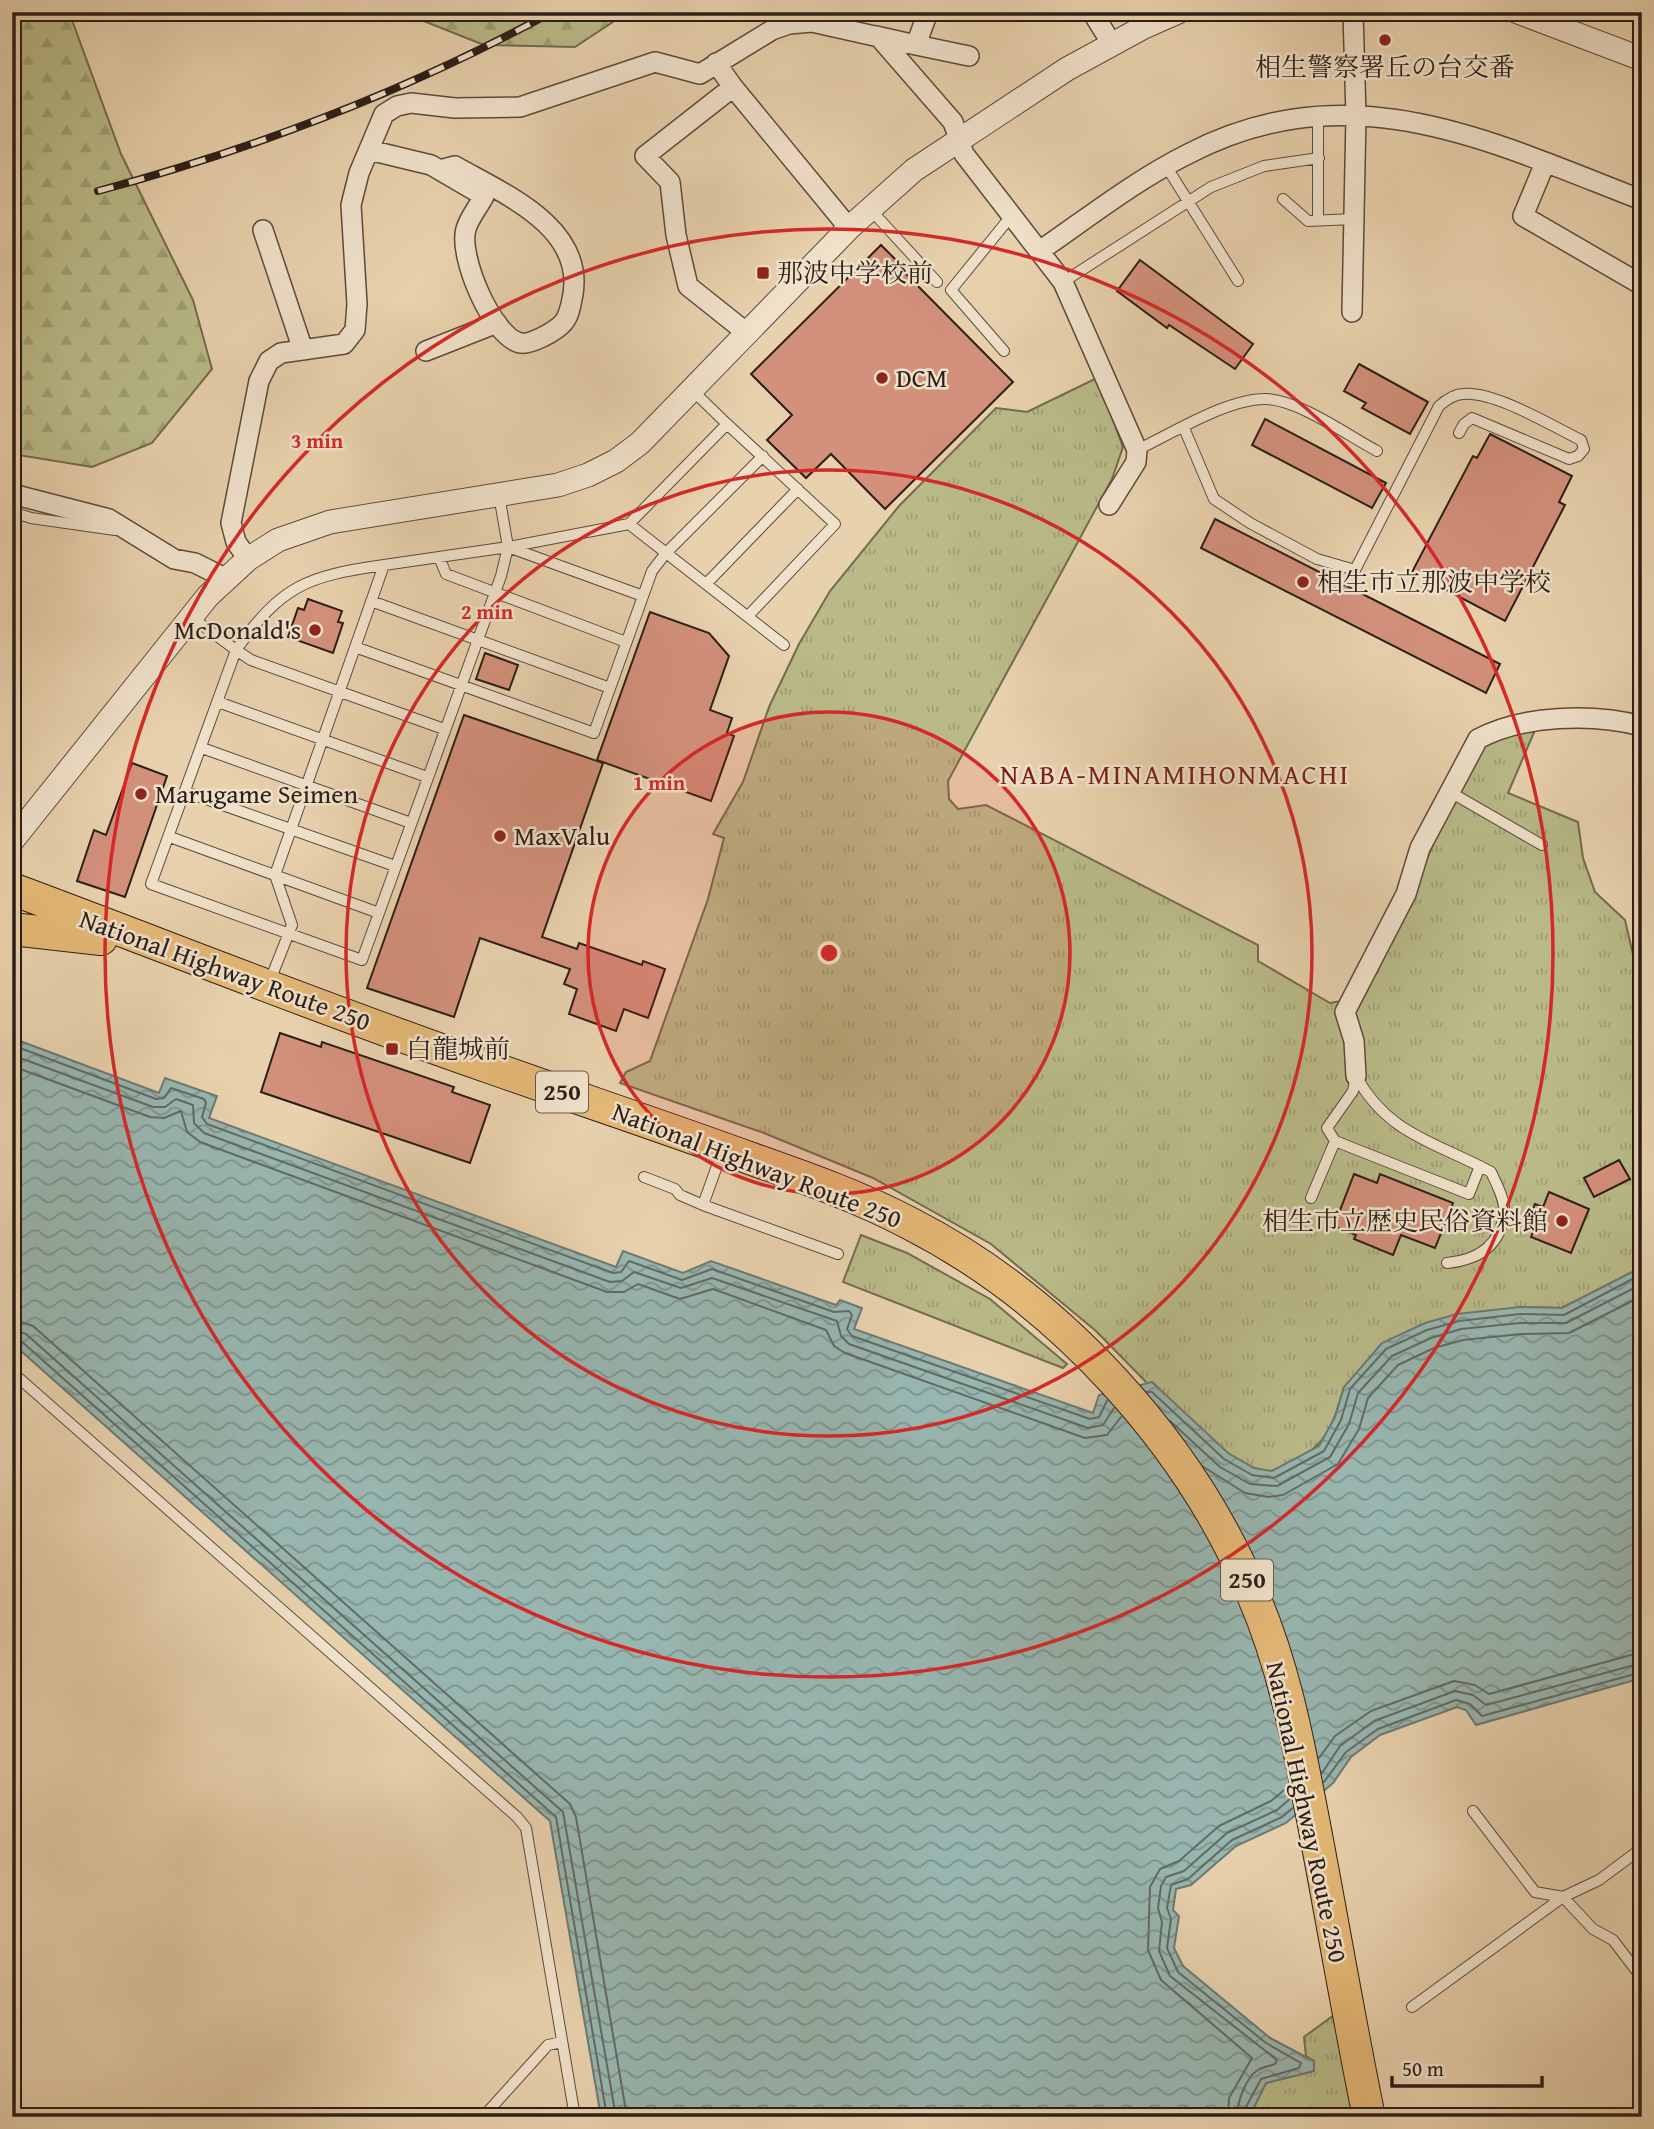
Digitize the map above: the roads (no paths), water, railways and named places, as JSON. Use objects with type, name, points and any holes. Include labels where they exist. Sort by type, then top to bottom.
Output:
[{"type":"highway","name":"National Highway Route 250","points":[[12,889],[167,950],[822,1184],[914,1226],[985,1270],[1081,1349],[1117,1385],[1175,1456],[1227,1538],[1241,1567],[1289,1700],[1369,2117]]},
{"type":"highway","name":"250","points":[[12,929],[83,935],[167,950]]},
{"type":"street","points":[[916,45],[928,12]]},
{"type":"street","points":[[1091,12],[1112,44]]},
{"type":"street","points":[[12,841],[191,617],[225,578],[248,559],[278,540],[330,522],[558,485],[588,475],[616,461],[640,443],[849,228],[914,170],[959,138],[1112,44],[1178,12]]},
{"type":"street","points":[[1352,312],[1356,116],[1353,12]]},
{"type":"street","points":[[1518,12],[1642,59]]},
{"type":"street","points":[[248,559],[236,542],[232,523],[259,381],[269,361],[281,353],[344,344],[355,330],[357,304],[351,205],[384,114],[397,106],[411,103],[455,108],[520,107],[655,62],[700,74],[772,30],[803,21],[969,57]]},
{"type":"street","points":[[875,36],[879,37],[953,122],[964,154],[1041,250],[1063,282],[1137,450],[1136,462],[1109,505]]},
{"type":"street","points":[[716,63],[849,228]]},
{"type":"street","points":[[733,87],[645,156],[670,182],[676,235],[688,286],[747,333]]},
{"type":"street","points":[[1041,250],[1166,166],[1208,144],[1248,131],[1318,117],[1399,118],[1447,128],[1642,200]]},
{"type":"street","points":[[369,150],[431,165],[484,196],[466,229],[466,258],[479,292],[497,323],[509,337],[520,343],[527,343],[558,328],[570,312],[574,285],[572,267],[552,228],[527,208],[455,166],[440,170]]},
{"type":"street","points":[[1545,163],[1522,216],[1642,285]]},
{"type":"street","points":[[263,230],[303,350]]},
{"type":"street","points":[[426,351],[497,323]]},
{"type":"street","points":[[12,494],[109,519],[174,559],[195,563],[225,578]]},
{"type":"street","points":[[1356,1076],[1354,1041],[1345,1012],[1406,894],[1420,848],[1478,739],[1495,730],[1577,719],[1607,719],[1642,726]]},
{"type":"lane","points":[[1318,117],[1318,220]]},
{"type":"lane","points":[[1063,282],[1188,201],[1235,176],[1264,166],[1319,158]]},
{"type":"lane","points":[[1166,166],[1238,281]]},
{"type":"lane","points":[[1283,199],[1308,221],[1353,219]]},
{"type":"lane","points":[[870,209],[937,282]]},
{"type":"lane","points":[[1004,351],[951,290],[1012,215]]},
{"type":"lane","points":[[692,390],[835,523],[748,617]]},
{"type":"lane","points":[[1184,428],[1214,499],[1250,523],[1317,559],[1355,570],[1439,406],[1449,398],[1463,394],[1486,397],[1581,440],[1584,449],[1578,456],[1569,459],[1486,421],[1472,418],[1464,424],[1459,433]]},
{"type":"lane","points":[[1137,450],[1227,408],[1265,399],[1291,405],[1377,451]]},
{"type":"lane","points":[[499,495],[508,547],[495,594],[362,960],[151,884],[236,650],[253,627],[286,592],[304,582],[343,571],[508,547],[629,524],[727,424]]},
{"type":"lane","points":[[355,647],[594,733],[652,571],[666,553],[762,456]]},
{"type":"lane","points":[[706,584],[798,489]]},
{"type":"lane","points":[[12,512],[31,518],[111,528],[152,545]]},
{"type":"lane","points":[[629,524],[784,645]]},
{"type":"lane","points":[[508,547],[643,596]]},
{"type":"lane","points":[[439,557],[446,574],[626,642]]},
{"type":"lane","points":[[268,986],[292,925],[275,875],[384,565]]},
{"type":"lane","points":[[371,601],[610,688]]},
{"type":"lane","points":[[191,617],[251,660],[444,729]]},
{"type":"lane","points":[[218,702],[427,777]]},
{"type":"lane","points":[[202,748],[411,823]]},
{"type":"lane","points":[[186,792],[395,866]]},
{"type":"lane","points":[[1450,792],[1542,845]]},
{"type":"lane","points":[[170,837],[379,913]]},
{"type":"lane","points":[[1356,1076],[1353,1091],[1327,1128],[1335,1142],[1469,1194],[1480,1166]]},
{"type":"lane","points":[[1356,1076],[1370,1101],[1393,1123],[1491,1172],[1505,1212],[1488,1251],[1469,1261],[1447,1263]]},
{"type":"lane","points":[[1311,1198],[1335,1142]]},
{"type":"lane","points":[[703,1205],[724,1148]]},
{"type":"lane","points":[[644,1177],[675,1188],[680,1195],[703,1205],[838,1254]]},
{"type":"lane","points":[[12,1372],[517,1816],[530,1838],[575,2117]]},
{"type":"lane","points":[[1473,1811],[1535,1892],[1563,1897],[1593,1929],[1613,1940],[1642,1979]]},
{"type":"lane","points":[[1412,2007],[1563,1897],[1599,1880],[1642,1848]]},
{"type":"lane","points":[[482,2117],[548,2045],[562,2042]]},
{"type":"water","points":[[12,1038],[159,1093],[165,1078],[217,1096],[209,1118],[616,1267],[623,1251],[683,1273],[711,1261],[836,1305],[840,1300],[862,1308],[854,1329],[1093,1413],[1099,1395],[1152,1382],[1228,1453],[1254,1468],[1272,1471],[1319,1446],[1335,1417],[1344,1387],[1382,1343],[1425,1323],[1457,1314],[1520,1307],[1562,1308],[1642,1267],[1642,1678],[1476,1725],[1466,1710],[1457,1707],[1380,1735],[1351,1757],[1333,1783],[1286,1823],[1236,1846],[1191,1885],[1176,1889],[1173,1910],[1179,1916],[1174,1948],[1183,1966],[1270,2038],[1314,2061],[1314,2071],[1266,2083],[1253,2109],[1254,2117],[601,2117],[550,1821],[12,1343]]},
{"type":"railway","points":[[98,191],[215,156],[330,115],[443,67],[552,12]]},
{"type":"place","name":"相生警察署丘の台交番","points":[[1385,40]]},
{"type":"place","name":"那波中学校前","points":[[763,273]]},
{"type":"place","name":"DCM","points":[[882,378]]},
{"type":"place","name":"相生市立那波中学校","points":[[1303,582]]},
{"type":"place","name":"McDonald's","points":[[315,630]]},
{"type":"place","name":"Marugame Seimen","points":[[141,794]]},
{"type":"place","name":"MaxValu","points":[[500,836]]},
{"type":"place","name":"白龍城前","points":[[392,1049]]},
{"type":"place","name":"相生市立歴史民俗資料館","points":[[1562,1221]]},
{"type":"district","name":"NABA-MINAMIHONMACHI","points":[[1175,774]]}]
